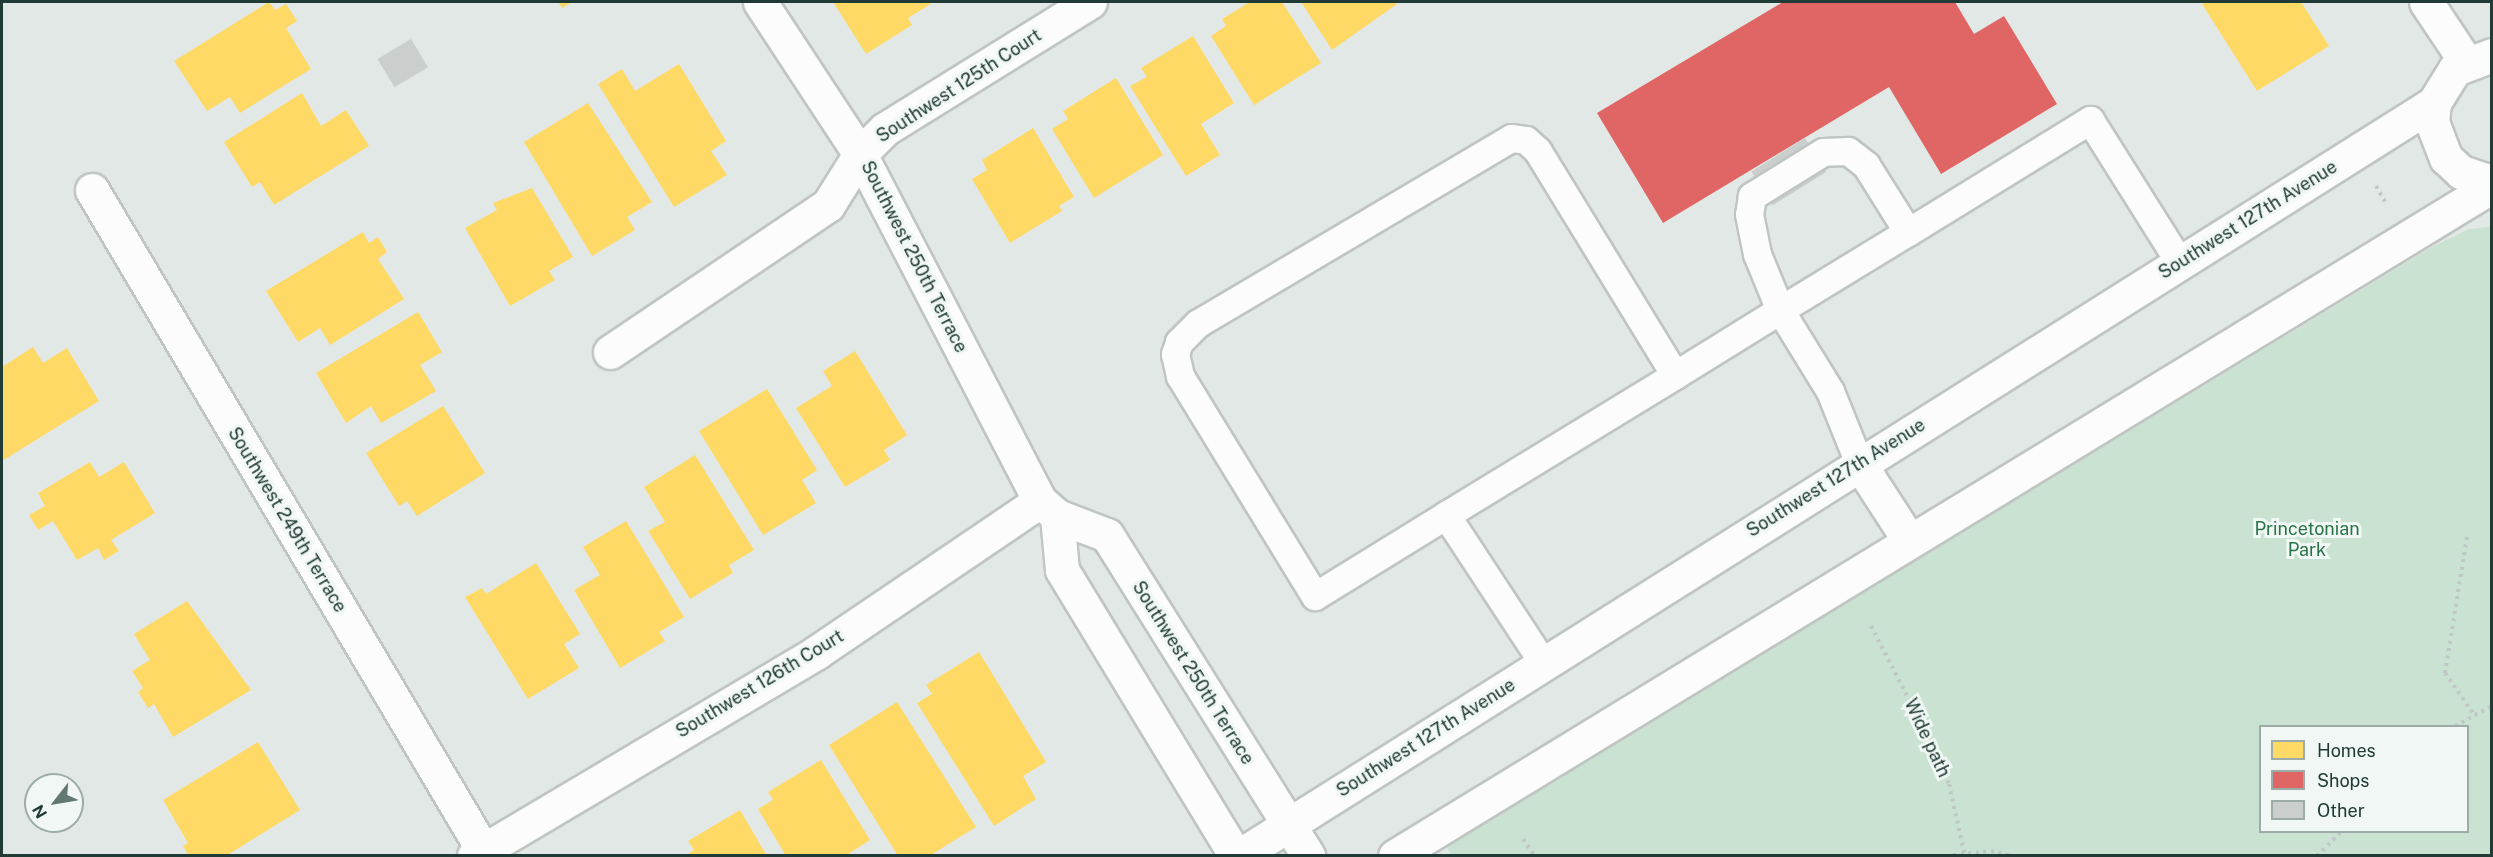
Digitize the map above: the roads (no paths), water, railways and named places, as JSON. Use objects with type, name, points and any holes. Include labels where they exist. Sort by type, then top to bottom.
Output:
[{"type":"street","name":"Southwest 250th Terrace","points":[[760,2],[861,154],[1049,509],[1062,570],[1238,855]]},
{"type":"street","name":"Southwest 125th Court","points":[[610,352],[828,205],[861,154],[885,129],[1090,2]]},
{"type":"street","points":[[2426,2],[2479,59],[2442,85],[2434,103],[2436,141],[2446,158],[2461,172],[2492,184]]},
{"type":"street","name":"Southwest 127th Avenue","points":[[1238,855],[2434,103]]},
{"type":"street","points":[[1395,855],[2492,184]]},
{"type":"street","name":"Southwest 249th Terrace","points":[[92,190],[478,853]]},
{"type":"street","points":[[1859,463],[1909,540]]},
{"type":"street","name":"Southwest 250th Terrace","points":[[1049,509],[1107,535],[1308,855]]},
{"type":"street","name":"Southwest 126th Court","points":[[478,853],[817,652],[1049,509]]},
{"type":"lane","points":[[1675,375],[1537,150],[1526,140],[1512,138],[1285,269],[1198,323],[1179,342],[1180,376],[1315,596],[1446,515],[1675,375],[2090,120],[2180,263]]},
{"type":"lane","points":[[1859,463],[1830,391],[1780,310],[1757,254],[1749,214],[1752,196],[1768,181],[1823,152],[1848,151],[1866,165],[1908,232]]},
{"type":"lane","points":[[1446,515],[1544,664]]},
{"type":"park label","name":"Princetonian Park","points":[[2307,540]]}]
